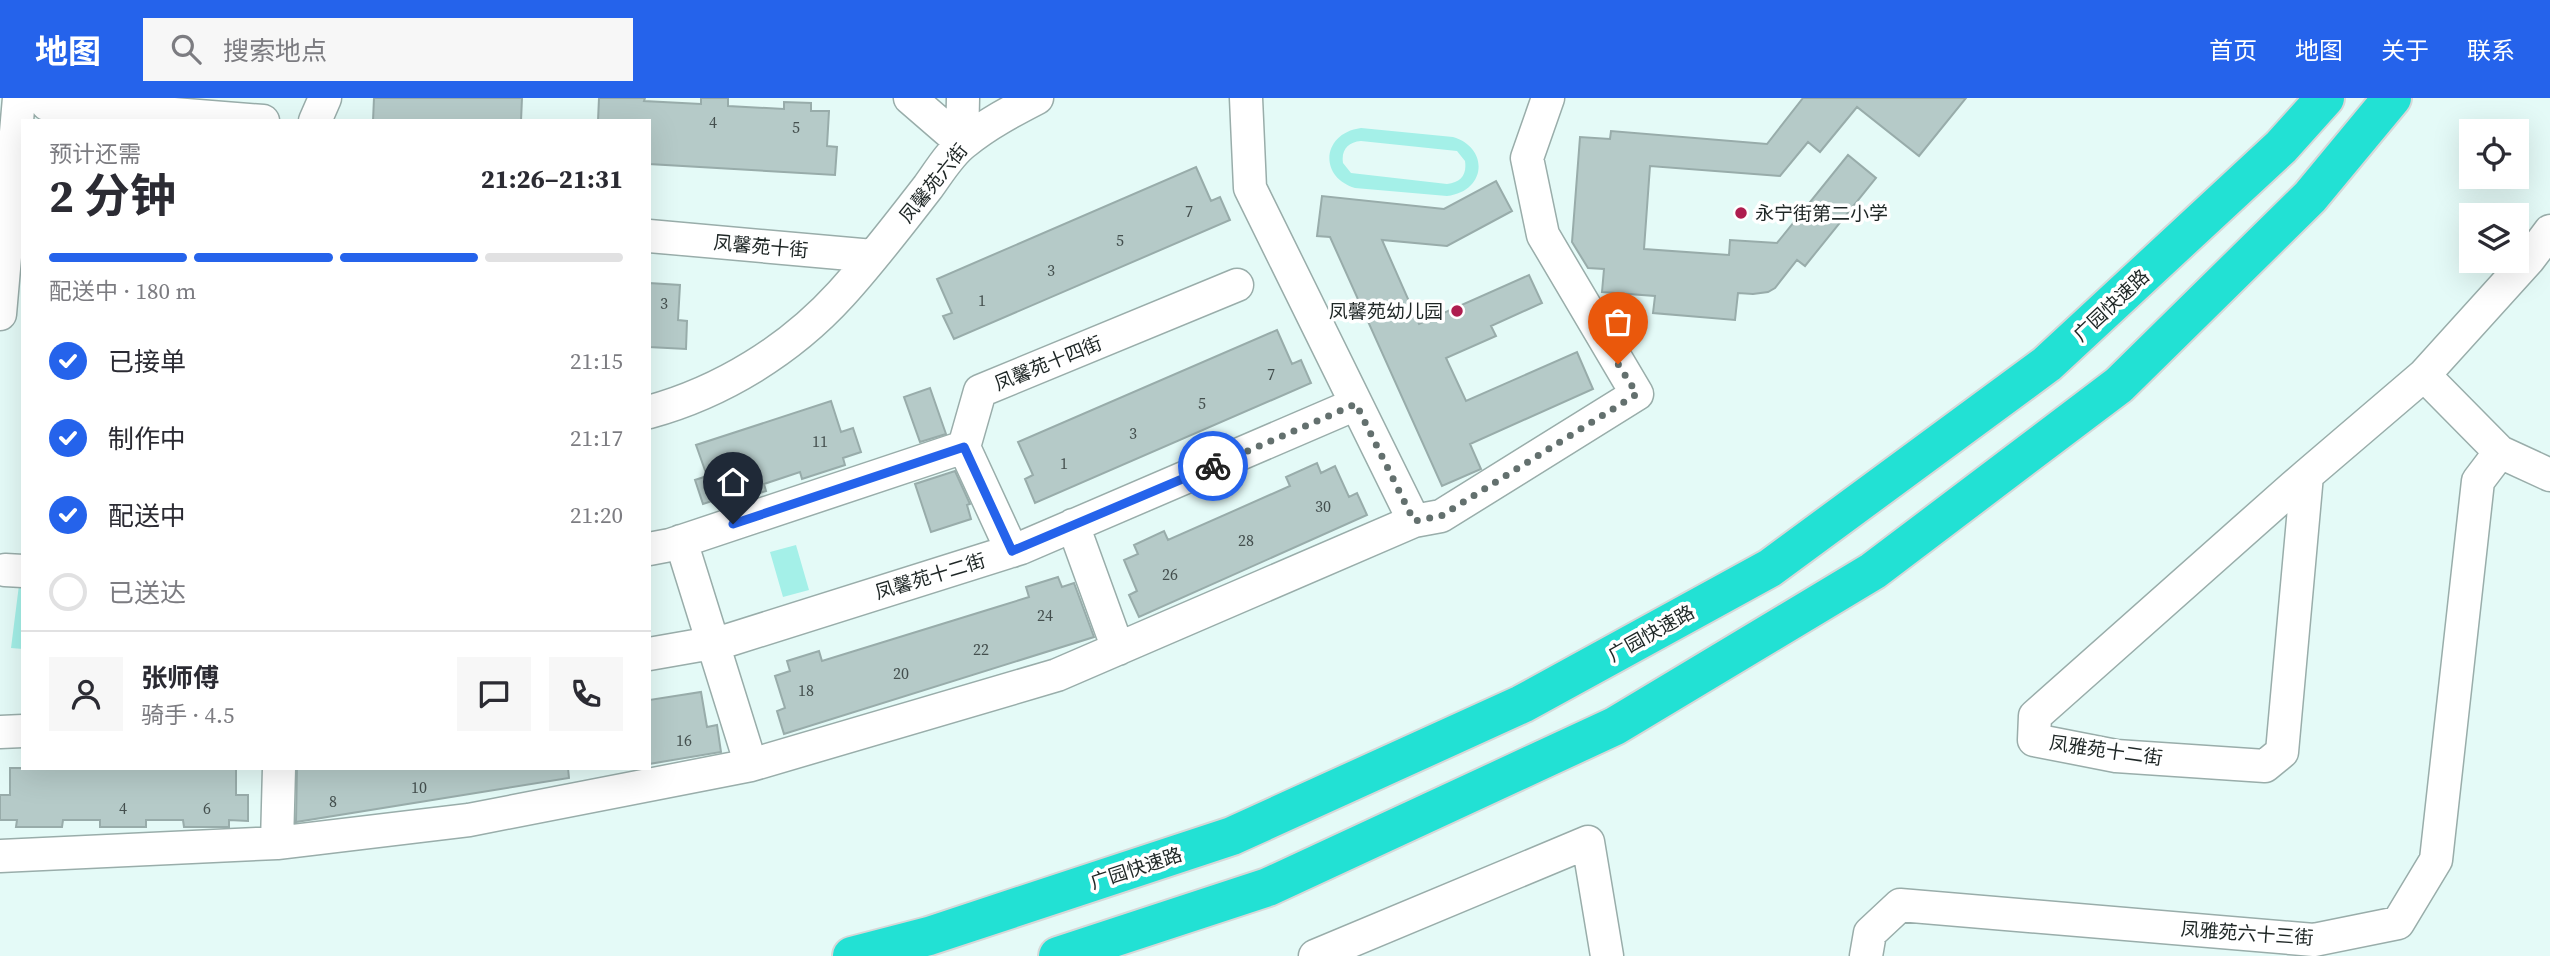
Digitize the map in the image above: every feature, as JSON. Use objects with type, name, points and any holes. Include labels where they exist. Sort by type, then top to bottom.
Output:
[{"type":"highway","points":[[2281,147],[2311,98]]},
{"type":"highway","name":"广园快速路","points":[[852,956],[929,936],[1232,836],[1522,704],[1770,568],[2047,364],[2281,147],[2325,98]]},
{"type":"highway","points":[[2311,197],[2392,98]]},
{"type":"highway","points":[[1058,956],[1268,887],[1615,726],[1873,572],[2119,384],[2311,197],[2405,98]]},
{"type":"street","points":[[316,119],[325,98]]},
{"type":"street","points":[[910,98],[962,143]]},
{"type":"street","points":[[962,98],[962,143]]},
{"type":"street","name":"凤馨苑六街","points":[[651,411],[681,403],[722,385],[760,362],[802,331],[840,296],[962,143],[998,118],[1037,98]]},
{"type":"street","points":[[1247,98],[1250,188],[1414,521]]},
{"type":"street","points":[[0,856],[277,843],[469,820],[751,765],[1058,675],[1414,521],[1441,516],[1637,394],[1543,235],[1527,158],[1548,98]]},
{"type":"street","points":[[28,119],[33,101],[173,110],[247,119]]},
{"type":"street","points":[[0,314],[5,201],[21,144]]},
{"type":"street","name":"凤雅苑十二街","points":[[2307,475],[2282,752],[2264,766],[2116,756],[2034,740],[2035,716],[2307,475],[2424,375],[2539,265],[2550,231]]},
{"type":"street","name":"凤馨苑十街","points":[[651,236],[873,257]]},
{"type":"street","name":"凤馨苑十四街","points":[[964,447],[980,391],[1237,285]]},
{"type":"street","points":[[2424,375],[2500,452],[2550,475]]},
{"type":"street","name":"凤馨苑十二街","points":[[651,654],[713,643],[1012,551],[1356,404]]},
{"type":"street","points":[[651,548],[681,541],[964,447],[1012,551]]},
{"type":"street","name":"凤雅苑六十三街","points":[[1866,956],[1870,933],[1899,905],[2305,947],[2314,940],[2398,923],[2436,860],[2478,481],[2500,452]]},
{"type":"street","points":[[1073,526],[1118,649]]},
{"type":"street","points":[[681,541],[751,765]]},
{"type":"street","points":[[0,732],[21,731]]},
{"type":"street","points":[[277,843],[279,770]]},
{"type":"street","points":[[1315,956],[1588,842],[1607,956]]},
{"type":"shaded area","points":[[1361,128],[1453,137],[1473,150],[1478,159],[1476,178],[1470,187],[1447,196],[1355,188],[1335,175],[1330,166],[1332,146],[1348,132]],"holes":[[[1361,141],[1457,151],[1465,161],[1464,174],[1456,182],[1447,184],[1351,173],[1343,163],[1346,148]]]},
{"type":"shaded area","points":[[796,545],[809,590],[783,597],[770,552]]},
{"type":"shaded area","points":[[19,585],[21,585],[21,649],[11,648]]},
{"type":"building","points":[[374,98],[522,98],[521,119],[373,119]]},
{"type":"building","points":[[599,98],[645,98],[644,101],[701,104],[701,98],[728,98],[728,106],[784,109],[784,102],[811,103],[811,111],[829,111],[827,146],[837,147],[835,175],[651,164],[651,119],[598,119]]},
{"type":"building","points":[[1803,98],[1966,98],[1919,156],[1857,107],[1820,152],[1808,142],[1780,176],[1650,166],[1644,249],[1729,255],[1730,240],[1777,243],[1848,155],[1876,178],[1805,266],[1797,260],[1775,288],[1768,292],[1738,293],[1735,320],[1653,313],[1655,296],[1602,292],[1604,269],[1588,268],[1572,242],[1580,137],[1610,139],[1611,131],[1767,144]]},
{"type":"building","points":[[1196,167],[1211,201],[1220,197],[1230,220],[954,339],[943,316],[952,313],[937,279]]},
{"type":"building","points":[[1496,181],[1512,211],[1447,246],[1382,240],[1419,324],[1529,275],[1542,303],[1491,326],[1496,336],[1446,358],[1466,401],[1577,352],[1593,389],[1470,444],[1481,469],[1442,486],[1330,237],[1317,236],[1322,196],[1444,209]]},
{"type":"building","points":[[651,283],[680,285],[678,320],[687,321],[686,349],[651,347]]},
{"type":"building","points":[[1277,330],[1292,364],[1301,360],[1311,383],[1035,503],[1025,479],[1033,475],[1018,442]]},
{"type":"building","points":[[930,388],[946,434],[920,442],[904,397]]},
{"type":"building","points":[[831,401],[841,432],[853,428],[861,452],[843,458],[845,465],[802,479],[800,472],[764,484],[766,491],[723,504],[721,498],[703,504],[695,480],[707,476],[696,445]]},
{"type":"building","points":[[1317,463],[1321,473],[1335,466],[1349,497],[1357,493],[1367,515],[1139,617],[1129,595],[1137,591],[1124,560],[1138,554],[1134,545],[1164,531],[1168,540],[1290,486],[1286,477]]},
{"type":"building","points":[[955,471],[970,504],[967,505],[971,519],[931,532],[915,484]]},
{"type":"building","points":[[1058,577],[1062,587],[1074,583],[1094,637],[784,734],[777,711],[785,708],[775,676],[790,671],[787,661],[819,651],[822,661],[997,607],[1029,597],[1026,587]]},
{"type":"building","points":[[701,692],[707,727],[717,725],[721,752],[651,764],[651,700]]},
{"type":"building","points":[[10,768],[236,770],[236,795],[248,795],[248,821],[229,820],[229,827],[184,827],[183,820],[146,820],[146,827],[100,827],[100,820],[63,820],[62,827],[16,827],[17,820],[0,820],[0,795],[10,795]]},
{"type":"building","points":[[297,770],[568,770],[569,778],[296,822]]},
{"type":"way so far","points":[[1213,466],[1356,404],[1414,521],[1441,516],[1637,394],[1618,364]]},
{"type":"place","name":"永宁街第二小学","points":[[1741,213]]},
{"type":"place","name":"凤馨苑幼儿园","points":[[1457,311]]},
{"type":"route","points":[[733,524],[964,447],[1012,551],[1213,466]]}]
